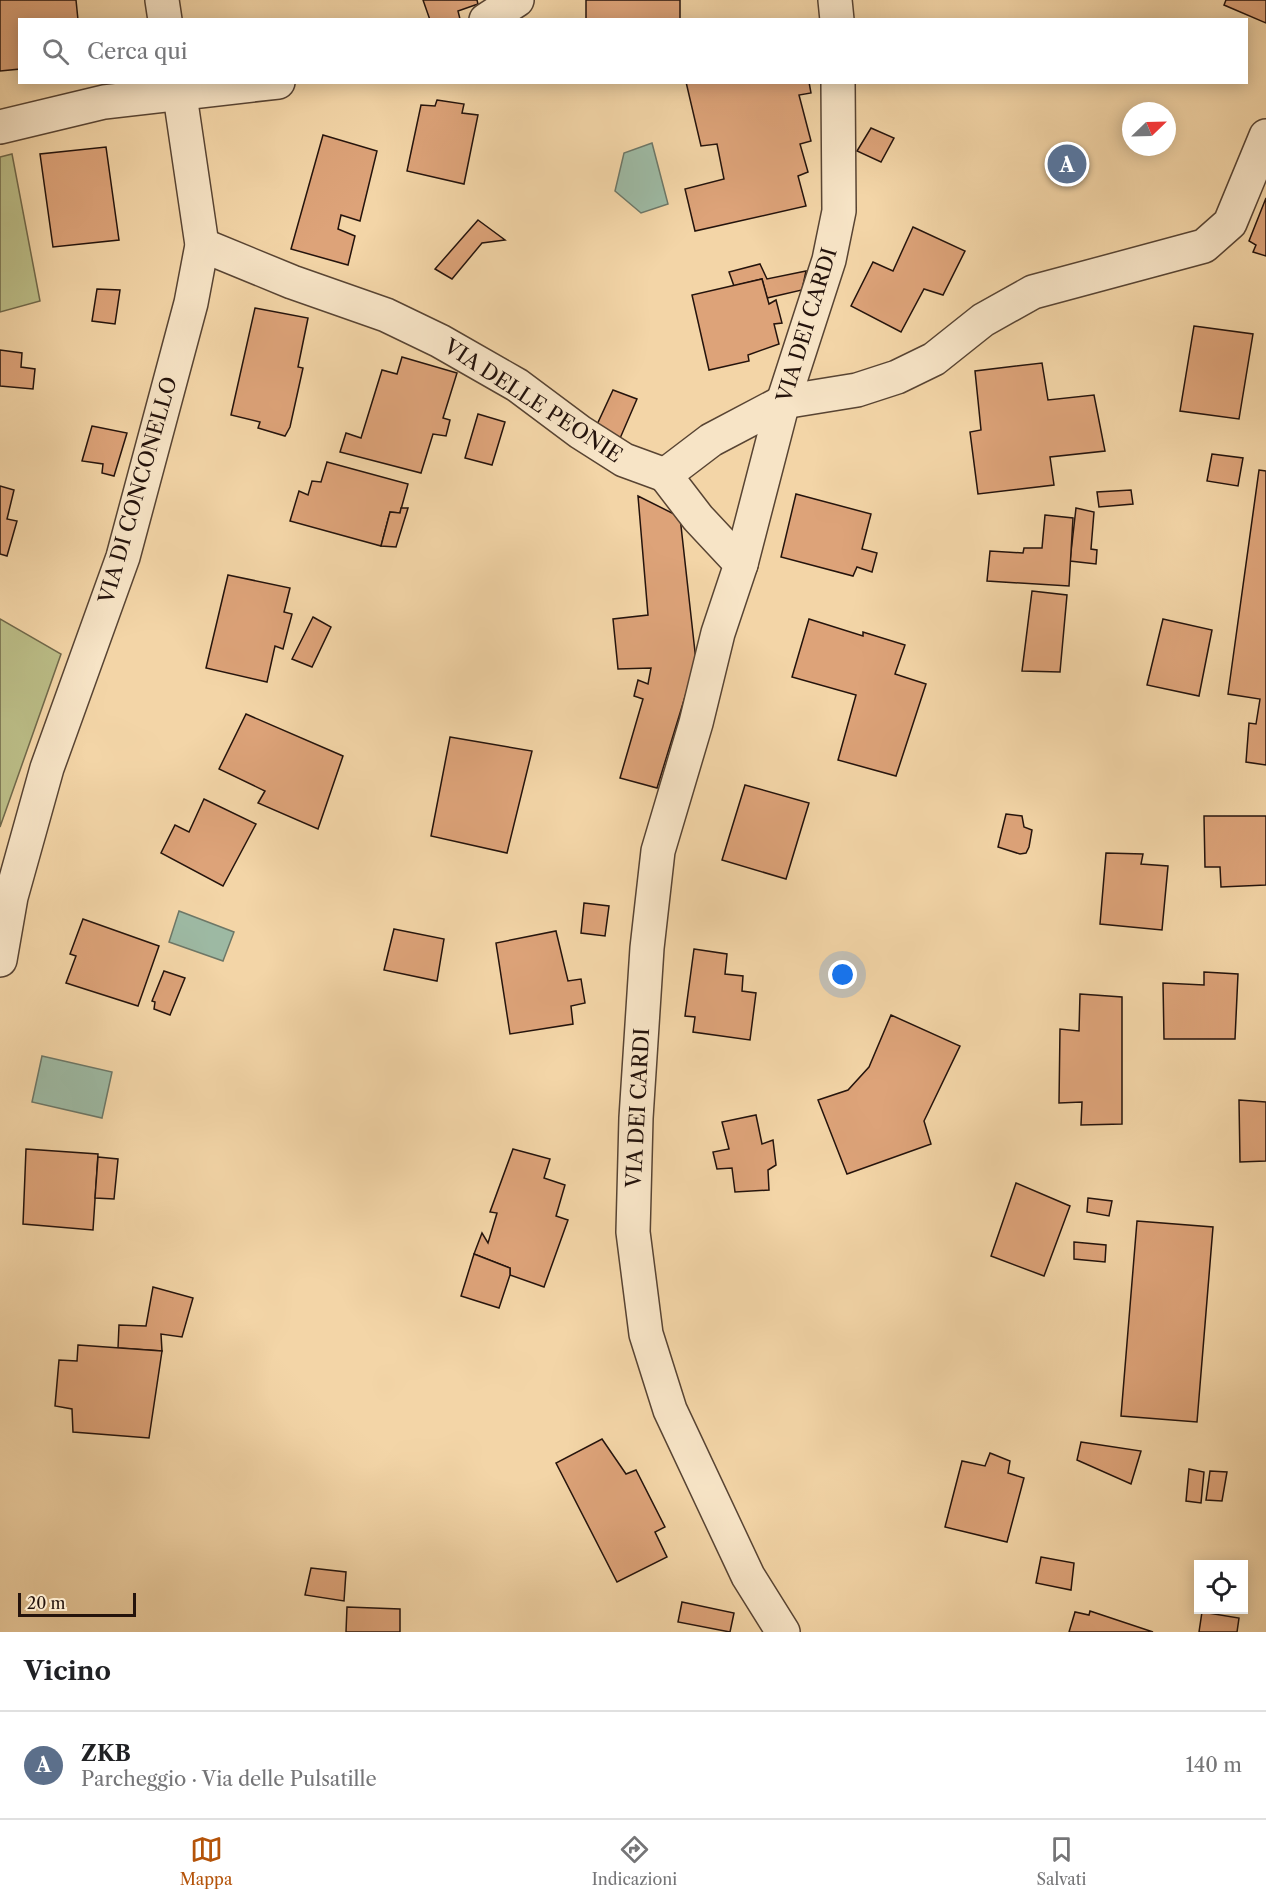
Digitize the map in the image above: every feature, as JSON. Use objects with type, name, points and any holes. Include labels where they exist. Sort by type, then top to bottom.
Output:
[{"type":"street","points":[[162,0],[165,18]]},
{"type":"street","points":[[489,18],[517,0]]},
{"type":"street","points":[[835,0],[837,18]]},
{"type":"street","points":[[0,127],[179,87],[238,84]]},
{"type":"street","name":"VIA DEI CARDI","points":[[783,1632],[748,1576],[670,1410],[646,1334],[633,1232],[636,1118],[647,948],[658,851],[696,723],[718,633],[741,564],[783,402],[829,260],[839,211],[838,84]]},
{"type":"street","name":"VIA DI CONCONELLO","points":[[0,960],[11,897],[47,768],[123,557],[191,303],[202,245],[179,87]]},
{"type":"street","points":[[741,564],[698,518],[665,475],[711,440],[783,402],[857,390],[897,377],[934,359],[983,320],[1033,292],[1204,246],[1230,223],[1266,136]]},
{"type":"street","name":"VIA DELLE PEONIE","points":[[202,245],[292,282],[386,315],[440,341],[517,385],[580,432],[624,460],[665,475]]},
{"type":"green space","points":[[12,154],[40,301],[0,312],[0,157]]},
{"type":"green space","points":[[0,619],[61,654],[0,827]]},
{"type":"shaded area","points":[[652,143],[668,204],[641,213],[615,191],[624,153]]},
{"type":"shaded area","points":[[179,911],[234,932],[223,961],[169,942]]},
{"type":"shaded area","points":[[42,1056],[112,1072],[102,1118],[32,1102]]},
{"type":"building","points":[[0,0],[76,0],[78,18],[18,18],[18,69],[0,71]]},
{"type":"building","points":[[423,0],[477,0],[478,4],[458,11],[460,18],[429,18]]},
{"type":"building","points":[[586,0],[680,0],[680,18],[586,18]]},
{"type":"building","points":[[1226,0],[1266,0],[1266,23],[1224,5]]},
{"type":"building","points":[[686,84],[809,84],[811,93],[799,95],[811,141],[800,144],[808,172],[798,176],[806,206],[695,231],[685,189],[724,179],[717,144],[701,146]]},
{"type":"building","points":[[437,100],[464,104],[462,113],[478,115],[464,184],[407,171],[421,105],[435,106]]},
{"type":"building","points":[[871,128],[894,138],[881,162],[857,151]]},
{"type":"building","points":[[323,135],[377,151],[360,221],[341,215],[338,229],[355,236],[348,265],[291,249]]},
{"type":"building","points":[[106,147],[119,240],[53,247],[40,154]]},
{"type":"building","points":[[1266,198],[1266,256],[1253,252],[1256,245],[1249,241]]},
{"type":"building","points":[[478,220],[505,240],[482,243],[452,279],[435,269]]},
{"type":"building","points":[[913,227],[965,251],[943,295],[924,289],[901,332],[851,306],[873,262],[893,271]]},
{"type":"building","points":[[760,264],[767,279],[806,271],[802,290],[767,298],[762,279],[734,286],[729,272]]},
{"type":"building","points":[[762,279],[769,304],[776,300],[782,323],[774,324],[779,344],[748,355],[749,361],[709,370],[692,295]]},
{"type":"building","points":[[97,289],[120,290],[115,324],[92,321]]},
{"type":"building","points":[[255,308],[308,318],[298,367],[303,368],[290,427],[285,436],[258,428],[260,422],[231,415]]},
{"type":"building","points":[[1194,326],[1253,334],[1239,419],[1180,411]]},
{"type":"building","points":[[0,350],[22,353],[21,367],[35,369],[33,389],[0,386]]},
{"type":"building","points":[[402,357],[457,373],[443,418],[450,420],[446,436],[433,434],[421,473],[340,452],[346,433],[361,438],[382,370],[397,374]]},
{"type":"building","points":[[1042,363],[1048,400],[1094,395],[1105,451],[1050,457],[1054,485],[978,494],[970,432],[981,430],[975,371]]},
{"type":"building","points":[[613,390],[637,399],[618,443],[595,429]]},
{"type":"building","points":[[478,414],[505,422],[492,465],[465,458]]},
{"type":"building","points":[[92,426],[127,433],[114,476],[102,473],[103,464],[82,461]]},
{"type":"building","points":[[1212,454],[1243,458],[1238,486],[1207,481]]},
{"type":"building","points":[[327,462],[408,484],[400,513],[390,512],[381,546],[290,521],[299,491],[308,495],[312,481],[321,482]]},
{"type":"building","points":[[1259,470],[1266,471],[1266,765],[1246,762],[1249,723],[1256,724],[1260,699],[1228,694]]},
{"type":"building","points":[[0,486],[14,490],[7,519],[17,521],[7,556],[0,554]]},
{"type":"building","points":[[1131,490],[1133,504],[1099,507],[1097,492]]},
{"type":"building","points":[[796,494],[871,514],[862,549],[877,553],[872,572],[857,567],[853,576],[781,557]]},
{"type":"building","points":[[638,496],[680,517],[696,661],[657,788],[620,778],[643,699],[634,696],[638,680],[648,684],[651,668],[618,669],[613,619],[648,615]]},
{"type":"building","points":[[401,508],[408,508],[396,547],[381,546],[390,512],[400,513]]},
{"type":"building","points":[[1076,508],[1094,512],[1091,549],[1097,550],[1096,564],[1070,561]]},
{"type":"building","points":[[1045,515],[1073,518],[1069,586],[987,581],[990,551],[1023,553],[1024,548],[1042,548]]},
{"type":"building","points":[[228,575],[290,588],[284,612],[292,614],[283,649],[275,646],[267,682],[206,668]]},
{"type":"building","points":[[1032,591],[1067,595],[1060,672],[1022,671]]},
{"type":"building","points":[[313,617],[331,627],[312,667],[292,659]]},
{"type":"building","points":[[809,619],[863,636],[863,632],[905,645],[895,674],[926,684],[896,776],[838,760],[856,695],[792,677]]},
{"type":"building","points":[[1163,619],[1212,630],[1199,696],[1147,685]]},
{"type":"building","points":[[246,714],[343,756],[318,829],[258,803],[265,791],[219,769]]},
{"type":"building","points":[[450,737],[532,751],[507,853],[431,836]]},
{"type":"building","points":[[745,785],[809,803],[786,879],[722,860]]},
{"type":"building","points":[[204,799],[256,824],[223,886],[161,853],[175,825],[189,832]]},
{"type":"building","points":[[1006,814],[1022,816],[1024,827],[1032,830],[1026,853],[1020,854],[998,847]]},
{"type":"building","points":[[1204,816],[1266,816],[1266,885],[1221,887],[1220,867],[1205,867]]},
{"type":"building","points":[[1106,853],[1143,854],[1141,864],[1168,866],[1162,930],[1100,924]]},
{"type":"building","points":[[584,903],[609,906],[605,936],[581,933]]},
{"type":"building","points":[[83,919],[159,946],[138,1006],[66,983],[76,956],[70,954]]},
{"type":"building","points":[[394,929],[444,939],[437,981],[384,970]]},
{"type":"building","points":[[556,931],[568,981],[581,979],[585,1003],[571,1006],[573,1024],[510,1034],[496,943]]},
{"type":"building","points":[[694,949],[727,954],[725,974],[743,976],[742,991],[756,993],[750,1040],[693,1032],[695,1017],[685,1016]]},
{"type":"building","points":[[164,971],[185,978],[170,1015],[154,1009],[155,1002],[152,1001]]},
{"type":"building","points":[[1204,972],[1238,974],[1235,1039],[1164,1039],[1163,983],[1204,985]]},
{"type":"building","points":[[1080,994],[1122,997],[1122,1124],[1081,1125],[1082,1102],[1059,1103],[1060,1029],[1079,1031]]},
{"type":"building","points":[[891,1015],[960,1046],[924,1121],[931,1144],[847,1174],[818,1100],[848,1090],[869,1067]]},
{"type":"building","points":[[1239,1100],[1266,1102],[1266,1161],[1240,1162]]},
{"type":"building","points":[[756,1115],[762,1144],[773,1140],[776,1165],[768,1170],[769,1190],[735,1192],[732,1168],[717,1169],[713,1152],[729,1149],[722,1122]]},
{"type":"building","points":[[26,1149],[98,1154],[93,1230],[23,1224]]},
{"type":"building","points":[[513,1149],[550,1159],[544,1178],[565,1185],[556,1216],[568,1220],[544,1287],[510,1275],[510,1268],[474,1254],[482,1233],[488,1243],[497,1213],[490,1212]]},
{"type":"building","points":[[98,1157],[118,1159],[114,1199],[95,1198]]},
{"type":"building","points":[[1016,1183],[1070,1206],[1044,1276],[991,1256]]},
{"type":"building","points":[[1088,1198],[1112,1201],[1109,1216],[1087,1212]]},
{"type":"building","points":[[1137,1221],[1213,1227],[1197,1422],[1121,1416]]},
{"type":"building","points":[[1074,1242],[1106,1245],[1105,1262],[1074,1259]]},
{"type":"building","points":[[474,1254],[510,1268],[510,1275],[499,1308],[461,1296]]},
{"type":"building","points":[[153,1287],[193,1298],[182,1337],[161,1334],[162,1351],[118,1348],[119,1325],[146,1326]]},
{"type":"building","points":[[78,1345],[162,1351],[149,1438],[73,1432],[72,1409],[55,1406],[59,1360],[77,1361]]},
{"type":"building","points":[[602,1439],[626,1474],[636,1470],[665,1527],[655,1532],[667,1557],[617,1582],[556,1463]]},
{"type":"building","points":[[1081,1442],[1141,1451],[1131,1484],[1077,1460]]},
{"type":"building","points":[[990,1453],[1010,1461],[1008,1473],[1024,1478],[1007,1542],[945,1527],[962,1461],[985,1466]]},
{"type":"building","points":[[1189,1469],[1204,1472],[1201,1503],[1186,1501]]},
{"type":"building","points":[[1210,1471],[1227,1472],[1222,1501],[1206,1500]]},
{"type":"building","points":[[1041,1557],[1074,1563],[1071,1590],[1036,1583]]},
{"type":"building","points":[[311,1568],[346,1572],[344,1601],[305,1595]]},
{"type":"building","points":[[682,1602],[734,1613],[730,1632],[678,1622]]},
{"type":"building","points":[[347,1607],[400,1609],[400,1632],[346,1632]]},
{"type":"building","points":[[1090,1611],[1153,1632],[1069,1632],[1075,1612],[1089,1615]]},
{"type":"building","points":[[1202,1614],[1239,1618],[1237,1632],[1199,1632]]},
{"type":"place","name":"ZKB","points":[[1067,164]]}]
